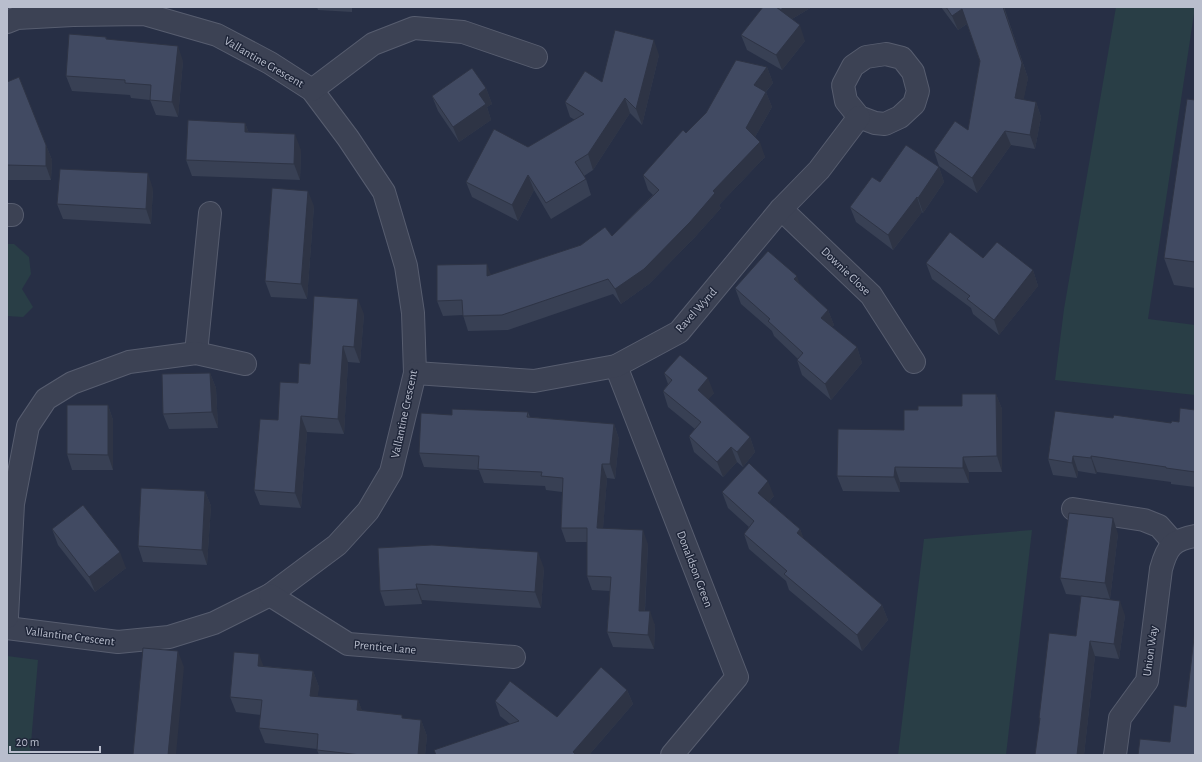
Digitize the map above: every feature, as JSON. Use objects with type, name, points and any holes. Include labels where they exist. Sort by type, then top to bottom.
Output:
[{"type":"street","name":"Vallantine Crescent","points":[[7,22],[17,18],[73,14],[144,14],[217,35],[270,63],[312,90],[348,138],[384,192],[406,266],[413,313],[415,373],[391,472],[368,511],[337,545],[270,595],[214,623],[168,637],[118,642],[7,628]]},
{"type":"street","points":[[312,90],[373,44],[414,28],[463,32],[536,57]]},
{"type":"street","name":"Ravel Wynd","points":[[415,373],[534,381],[616,366],[679,332],[781,209],[819,170],[859,117]]},
{"type":"street","name":"Downie Close","points":[[781,209],[871,295],[914,362]]},
{"type":"street","points":[[196,353],[210,214]]},
{"type":"street","points":[[7,617],[13,504],[28,426],[46,399],[72,383],[129,362],[196,353],[245,364]]},
{"type":"street","name":"Donaldson Green","points":[[616,366],[738,677],[672,755]]},
{"type":"street","points":[[1073,510],[1144,520],[1159,526],[1174,543],[1184,538],[1195,536]]},
{"type":"street","name":"Union Way","points":[[1115,755],[1120,718],[1147,681],[1161,569],[1165,553],[1174,543]]},
{"type":"street","name":"Prentice Lane","points":[[270,595],[348,644],[514,657]]},
{"type":"shaded area","points":[[1116,7],[1195,7],[1148,319],[1195,325],[1195,395],[1055,380],[1064,309]]},
{"type":"shaded area","points":[[7,244],[14,244],[29,257],[31,274],[22,289],[33,307],[23,317],[7,316]]},
{"type":"shaded area","points":[[1032,530],[1006,755],[898,755],[924,539]]},
{"type":"shaded area","points":[[7,656],[38,660],[30,755],[7,755]]},
{"type":"building","points":[[763,7],[776,7],[800,25],[776,55],[741,35]]},
{"type":"building","points":[[778,7],[785,7],[780,10]]},
{"type":"building","points":[[946,7],[1003,7],[1022,63],[1015,98],[1036,102],[1030,135],[1005,131],[972,178],[934,151],[955,121],[968,130],[980,61],[962,9],[952,16]]},
{"type":"building","points":[[615,30],[654,40],[636,109],[625,98],[588,154],[575,162],[586,179],[546,203],[528,175],[512,205],[466,182],[494,129],[528,147],[584,114],[565,102],[585,71],[602,82]]},
{"type":"building","points":[[69,34],[178,46],[172,102],[150,100],[151,85],[125,83],[125,80],[66,76]]},
{"type":"building","points":[[736,60],[767,67],[754,85],[766,92],[746,128],[760,142],[713,191],[715,193],[690,222],[644,269],[615,289],[608,279],[502,315],[463,316],[462,300],[437,301],[437,265],[487,264],[487,276],[581,245],[605,227],[612,236],[659,190],[643,175],[683,130],[686,133],[706,113]]},
{"type":"building","points":[[472,68],[486,88],[479,94],[486,104],[453,127],[432,96]]},
{"type":"building","points":[[19,77],[46,145],[46,166],[7,165],[7,82]]},
{"type":"building","points":[[1187,99],[1195,100],[1195,262],[1164,258]]},
{"type":"building","points":[[188,120],[245,123],[245,132],[295,134],[294,164],[186,160]]},
{"type":"building","points":[[906,145],[939,167],[918,198],[917,197],[888,235],[850,207],[872,177],[880,182]]},
{"type":"building","points":[[60,169],[148,173],[146,209],[57,204]]},
{"type":"building","points":[[272,188],[308,191],[301,284],[265,281]]},
{"type":"building","points":[[950,232],[983,258],[997,242],[1033,270],[994,320],[967,299],[970,296],[926,263]]},
{"type":"building","points":[[768,251],[797,276],[794,279],[828,310],[821,318],[857,347],[825,384],[797,360],[803,353],[768,321],[770,319],[735,288]]},
{"type":"building","points":[[314,296],[358,299],[354,347],[343,346],[338,419],[301,416],[295,493],[254,490],[260,419],[278,420],[280,382],[298,383],[299,363],[310,364]]},
{"type":"building","points":[[680,355],[708,378],[698,390],[750,437],[737,452],[731,447],[717,462],[689,436],[701,422],[663,391],[672,380],[664,373]]},
{"type":"building","points":[[210,373],[212,412],[163,414],[162,374]]},
{"type":"building","points":[[962,394],[996,394],[997,456],[963,457],[963,468],[895,467],[894,477],[837,476],[838,429],[904,430],[904,410],[918,410],[918,406],[962,406]]},
{"type":"building","points":[[67,405],[108,405],[108,455],[67,454]]},
{"type":"building","points":[[1180,408],[1195,410],[1195,472],[1091,456],[1091,458],[1073,456],[1072,463],[1048,459],[1055,411],[1113,418],[1114,415],[1171,423],[1172,421],[1179,422]]},
{"type":"building","points":[[452,409],[528,412],[527,417],[614,424],[610,464],[602,464],[597,528],[643,530],[639,611],[650,611],[648,635],[607,632],[611,577],[587,576],[587,528],[561,528],[563,478],[541,476],[542,472],[478,469],[479,456],[419,453],[421,413],[452,415]]},
{"type":"building","points":[[749,463],[768,481],[758,493],[800,529],[797,533],[882,605],[857,635],[784,574],[787,571],[744,534],[754,521],[722,492]]},
{"type":"building","points":[[141,488],[205,491],[202,550],[138,546]]},
{"type":"building","points":[[83,505],[120,552],[89,577],[52,529]]},
{"type":"building","points":[[1069,513],[1113,518],[1105,583],[1060,578]]},
{"type":"building","points":[[432,545],[538,552],[535,592],[416,584],[417,589],[380,591],[378,548]]},
{"type":"building","points":[[1081,596],[1120,601],[1114,644],[1090,641],[1077,755],[1035,755],[1049,633],[1076,636]]},
{"type":"building","points":[[1195,629],[1195,755],[1138,755],[1140,739],[1170,742],[1174,705],[1186,707]]},
{"type":"building","points":[[143,648],[178,651],[168,755],[133,755]]},
{"type":"building","points":[[234,652],[259,654],[258,666],[313,671],[310,696],[358,700],[357,710],[402,715],[402,718],[421,720],[418,755],[361,755],[317,750],[318,734],[259,728],[262,700],[230,697]]},
{"type":"building","points":[[601,667],[627,690],[573,752],[576,755],[436,755],[434,750],[519,721],[495,701],[510,681],[557,717]]}]
